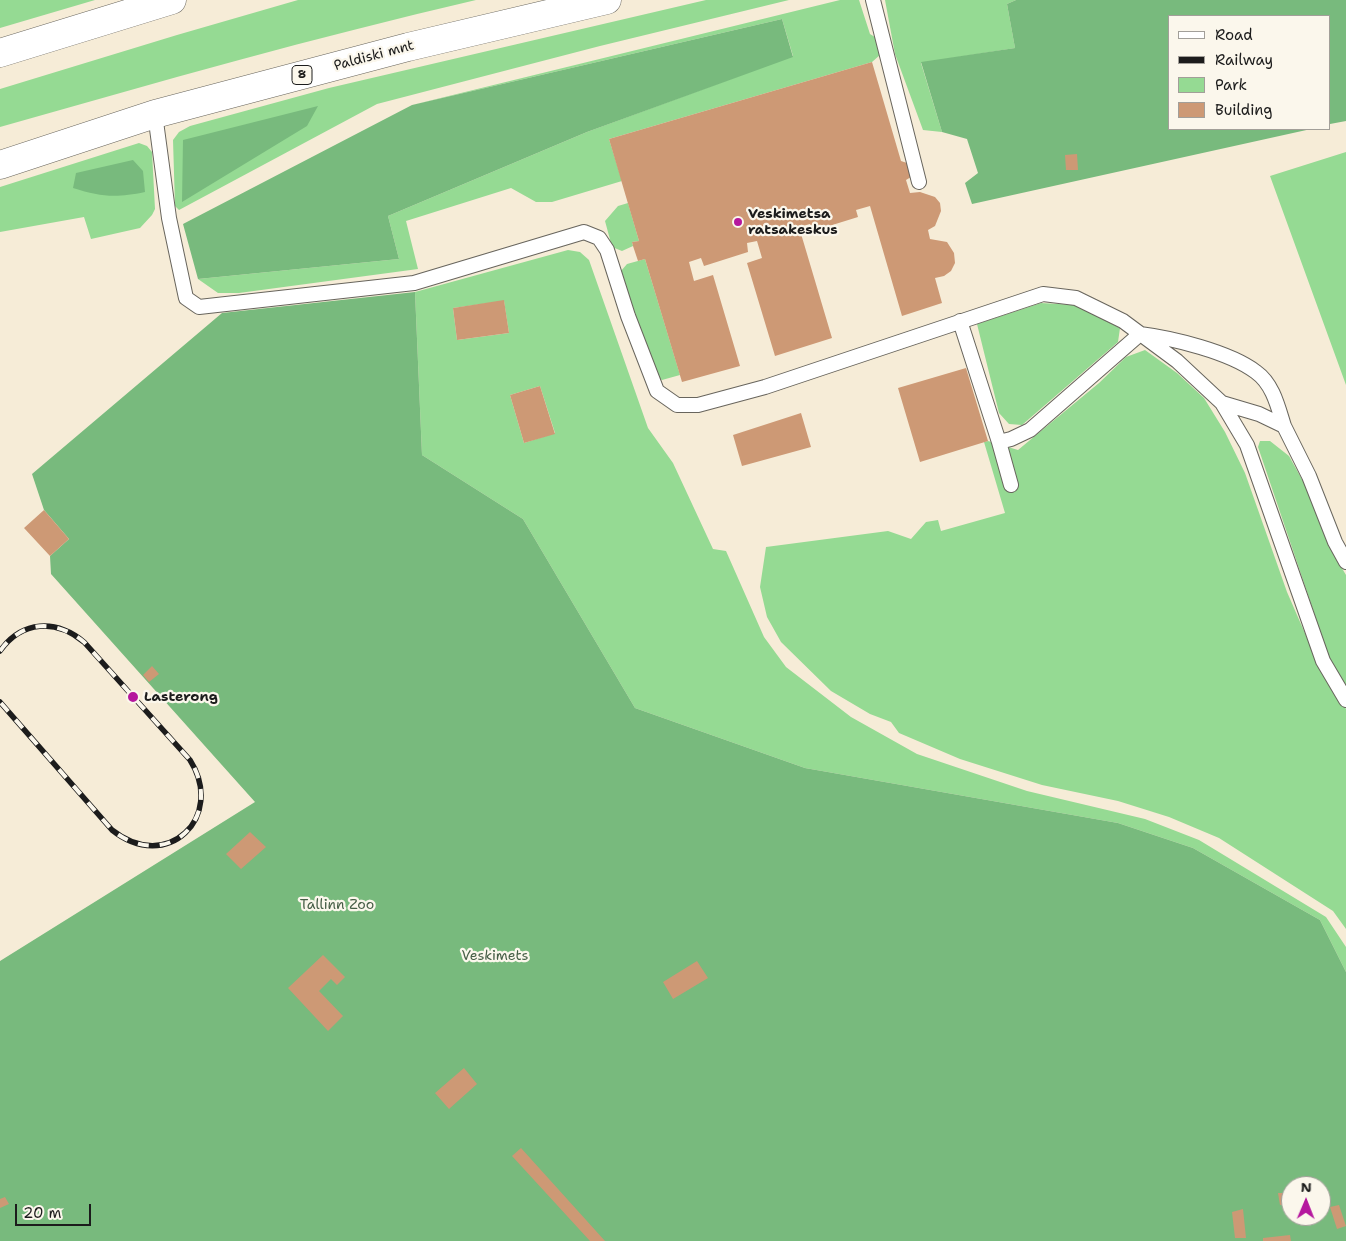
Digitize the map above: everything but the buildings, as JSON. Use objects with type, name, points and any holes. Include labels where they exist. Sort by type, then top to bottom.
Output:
[{"type":"main road","points":[[0,54],[172,0]]},
{"type":"main road","name":"Paldiski mnt","points":[[0,165],[155,114],[408,47],[607,0]]},
{"type":"lane","points":[[873,0],[918,182]]},
{"type":"lane","points":[[155,114],[169,218],[186,298],[199,307],[414,283],[584,232],[599,238],[607,250],[628,316],[657,391],[678,405],[698,405],[765,386],[1043,294],[1076,298],[1123,321],[1178,361],[1222,403],[1247,445],[1323,661],[1346,700]]},
{"type":"lane","points":[[960,321],[1011,485]]},
{"type":"lane","points":[[999,442],[1011,439],[1030,430],[1140,334],[1174,339],[1222,355],[1256,372],[1272,392],[1284,426],[1309,476],[1335,542],[1346,562]]},
{"type":"lane","points":[[1222,403],[1259,414],[1284,426]]},
{"type":"green space","points":[[0,0],[95,0],[0,28]]},
{"type":"green space","points":[[298,0],[476,0],[297,45],[0,127],[0,89]]},
{"type":"green space","points":[[706,0],[789,0],[600,46],[377,104],[179,210],[175,206],[173,140],[179,132],[190,126],[329,88]]},
{"type":"green space","points":[[840,0],[859,0],[870,34],[878,39],[880,55],[872,62],[609,139],[622,181],[552,202],[536,202],[511,188],[406,221],[418,269],[239,293],[218,293],[198,279],[399,259],[388,216],[587,132],[793,56],[782,19],[412,105]]},
{"type":"green space","points":[[885,0],[1016,0],[1007,4],[1015,48],[921,63],[942,132],[923,130],[895,54]]},
{"type":"green space","points":[[1016,0],[1346,0],[1346,121],[1331,124],[1331,15],[1168,15],[1168,130],[1306,130],[972,204],[965,183],[978,173],[967,139],[942,132],[921,62],[1015,48],[1007,4]]},
{"type":"green space","points":[[782,19],[793,57],[587,132],[388,216],[399,259],[198,279],[183,224],[412,105]]},
{"type":"green space","points":[[318,106],[307,126],[182,202],[183,140]]},
{"type":"green space","points":[[139,143],[147,146],[152,152],[155,209],[140,228],[91,239],[84,217],[0,232],[0,187]]},
{"type":"green space","points":[[1346,152],[1346,385],[1270,176]]},
{"type":"green space","points":[[133,160],[143,171],[145,192],[109,196],[73,188],[76,173]]},
{"type":"green space","points":[[628,203],[639,241],[632,242],[633,246],[622,251],[612,247],[605,221],[618,206]]},
{"type":"green space","points":[[568,250],[580,252],[589,260],[648,428],[673,463],[713,549],[726,551],[764,637],[786,667],[851,717],[917,754],[1027,791],[1145,819],[1199,840],[1326,917],[1346,947],[1346,972],[1320,920],[1193,848],[1118,823],[805,768],[635,708],[523,519],[422,455],[415,292]],"holes":[[[504,301],[509,333],[457,340],[453,308]],[[540,386],[555,433],[524,443],[510,395]]]},
{"type":"green space","points":[[645,259],[680,375],[662,380],[653,375],[621,271],[627,264]]},
{"type":"green space","name":"Veskimets","points":[[415,292],[422,455],[523,519],[635,708],[805,768],[1118,823],[1193,848],[1320,920],[1346,972],[1346,1241],[0,1241],[0,961],[255,802],[51,574],[50,556],[69,539],[44,510],[32,474],[222,313]]},
{"type":"green space","points":[[1041,303],[1076,305],[1120,328],[1118,342],[1022,425],[1009,424],[999,413],[977,324]]},
{"type":"green space","points":[[1145,350],[1177,373],[1204,398],[1225,432],[1245,473],[1287,592],[1324,677],[1346,709],[1346,929],[1333,911],[1219,838],[1169,817],[1118,801],[1042,785],[960,759],[899,733],[891,722],[870,714],[831,691],[781,642],[767,617],[760,587],[766,547],[888,531],[911,539],[926,522],[938,520],[941,531],[1005,513],[984,442],[988,441],[1018,450],[1099,383],[1126,357]]},
{"type":"green space","points":[[1260,441],[1270,441],[1289,456],[1309,492],[1337,560],[1346,575],[1346,693],[1329,657],[1258,447]]},
{"type":"railway","points":[[0,651],[18,633],[40,626],[62,629],[84,642],[190,760],[199,781],[201,801],[196,819],[185,833],[170,842],[152,846],[133,842],[112,830],[0,702]]},
{"type":"place","name":"Veskimetsa ratsakeskus","points":[[738,222]]},
{"type":"place","name":"Lasterong","points":[[133,697]]},
{"type":"park label","name":"Tallinn Zoo","points":[[337,905]]}]
